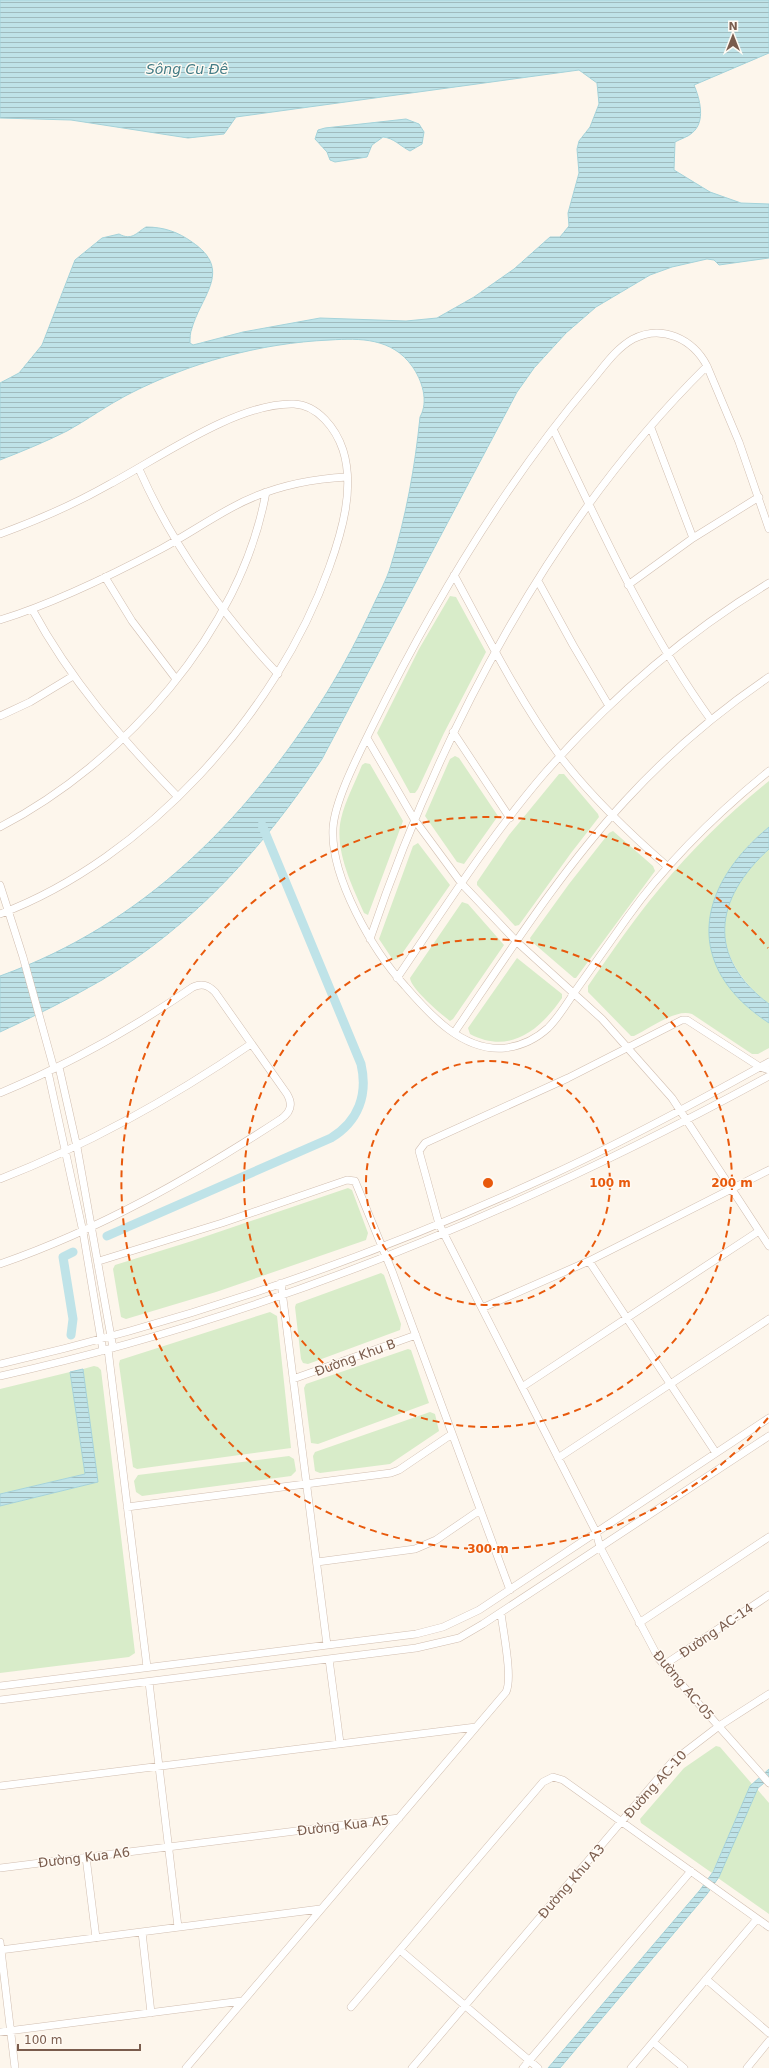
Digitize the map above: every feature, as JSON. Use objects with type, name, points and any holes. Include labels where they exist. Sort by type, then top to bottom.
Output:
[{"type":"street","points":[[769,529],[759,497],[707,366],[697,350],[680,338],[662,334],[648,334],[636,338],[616,353],[553,429],[496,508],[454,575],[410,653],[366,738],[337,808],[332,832],[334,850],[343,882],[370,939],[397,978],[421,1004],[454,1033],[464,1039],[484,1047],[506,1048],[525,1043],[549,1027],[630,914],[668,867],[724,809],[769,771]]},
{"type":"street","points":[[370,939],[394,870],[414,819],[453,732],[496,651],[538,580],[589,506],[651,428],[707,366]]},
{"type":"street","points":[[0,534],[76,502],[139,469],[197,435],[227,421],[271,407],[294,404],[314,410],[332,429],[343,450],[348,477],[345,507],[330,565],[307,620],[278,674],[252,711],[228,742],[178,797],[134,834],[98,862],[59,887],[0,914]]},
{"type":"street","points":[[651,428],[693,538]]},
{"type":"street","points":[[553,429],[628,585],[668,654],[711,720]]},
{"type":"street","points":[[139,469],[175,541],[207,591],[222,611],[278,674]]},
{"type":"street","points":[[0,620],[32,609],[105,577],[175,541],[232,507],[266,492],[306,481],[348,477]]},
{"type":"street","points":[[0,828],[55,794],[96,762],[145,715],[176,679],[222,611],[248,556],[261,520],[266,492]]},
{"type":"street","points":[[628,585],[693,538],[759,497]]},
{"type":"street","points":[[454,575],[530,710],[560,756],[612,816],[668,867]]},
{"type":"street","points":[[105,577],[136,626],[176,679]]},
{"type":"street","points":[[538,580],[573,645],[609,706]]},
{"type":"street","points":[[397,978],[510,818],[560,756],[609,706],[668,654],[721,614],[769,583]]},
{"type":"street","points":[[32,609],[73,676],[122,738],[178,797]]},
{"type":"street","points":[[0,716],[30,702],[73,676]]},
{"type":"street","points":[[454,1033],[575,861],[612,816],[672,754],[711,720],[769,677]]},
{"type":"street","points":[[453,732],[510,818]]},
{"type":"street","points":[[366,738],[414,819],[462,884],[517,942],[575,992],[628,1047],[681,1110],[769,1246]]},
{"type":"street","points":[[0,885],[23,957],[77,1147],[99,1261],[111,1336],[108,1349],[147,1667]]},
{"type":"street","points":[[0,1093],[54,1069],[129,1028],[200,984],[215,992],[289,1097],[291,1105],[289,1113],[196,1173],[83,1232],[0,1264]]},
{"type":"street","name":"Đường AC-05","points":[[760,1066],[684,1020],[541,1091],[422,1145],[419,1155],[439,1224],[596,1532],[600,1547],[655,1652],[664,1665],[769,1783]]},
{"type":"street","points":[[0,1179],[77,1147],[182,1089],[251,1044]]},
{"type":"street","points":[[0,1364],[101,1339],[281,1284],[381,1247],[439,1224],[552,1175],[681,1110],[769,1062]]},
{"type":"street","points":[[760,1066],[769,1070]]},
{"type":"street","points":[[54,1069],[66,1152],[83,1232],[101,1339],[108,1349]]},
{"type":"street","points":[[0,1376],[108,1349],[283,1295],[444,1234],[574,1176],[687,1120],[769,1076]]},
{"type":"street","points":[[482,1308],[589,1261],[769,1170]]},
{"type":"street","points":[[99,1261],[222,1223],[350,1179],[357,1184],[416,1335],[510,1590]]},
{"type":"street","points":[[522,1387],[759,1231]]},
{"type":"street","points":[[589,1261],[716,1453]]},
{"type":"street","points":[[281,1284],[327,1645]]},
{"type":"street","points":[[558,1458],[769,1319]]},
{"type":"street","name":"Đường Khu B","points":[[294,1379],[416,1335]]},
{"type":"street","points":[[0,1686],[416,1634],[443,1627],[479,1610],[769,1418]]},
{"type":"street","points":[[127,1507],[395,1472],[452,1434]]},
{"type":"street","points":[[0,1700],[416,1648],[445,1643],[472,1631],[501,1613],[769,1436]]},
{"type":"street","points":[[317,1562],[416,1549],[436,1540],[480,1510]]},
{"type":"street","points":[[639,1623],[769,1538]]},
{"type":"street","name":"Đường AC-14","points":[[664,1665],[769,1595]]},
{"type":"street","name":"Đường Kua A5","points":[[169,1847],[399,1818],[508,1687],[509,1676],[501,1613]]},
{"type":"street","points":[[329,1659],[340,1743]]},
{"type":"street","points":[[149,1682],[178,1927]]},
{"type":"street","name":"Đường AC-10","points":[[621,1822],[672,1762],[719,1726],[769,1694]]},
{"type":"street","points":[[0,1786],[476,1727]]},
{"type":"street","points":[[351,2007],[547,1779],[552,1777],[563,1780],[769,1927]]},
{"type":"street","points":[[186,2068],[399,1818]]},
{"type":"street","name":"Đường Khu A3","points":[[412,2068],[621,1822]]},
{"type":"street","name":"Đường Kua A6","points":[[0,1868],[169,1847]]},
{"type":"street","points":[[86,1857],[96,1938]]},
{"type":"street","points":[[523,2068],[691,1871]]},
{"type":"street","points":[[15,2068],[0,1947],[96,1938],[320,1910]]},
{"type":"street","points":[[631,2068],[757,1919]]},
{"type":"street","points":[[142,1932],[151,2013]]},
{"type":"street","points":[[400,1950],[538,2068]]},
{"type":"street","points":[[706,1979],[769,2033]]},
{"type":"street","points":[[0,2032],[242,2001]]},
{"type":"street","points":[[747,2068],[769,2041]]},
{"type":"street","points":[[653,2042],[684,2068]]},
{"type":"green space","points":[[450,596],[456,597],[486,652],[444,733],[418,789],[415,793],[410,793],[377,733],[419,649]]},
{"type":"green space","points":[[455,756],[459,758],[498,816],[464,864],[457,862],[425,816],[450,759]]},
{"type":"green space","points":[[365,763],[370,764],[403,821],[368,915],[364,913],[345,867],[339,831],[345,806],[362,765]]},
{"type":"green space","points":[[559,774],[564,774],[599,817],[519,925],[515,926],[477,885],[477,882],[509,835]]},
{"type":"green space","points":[[769,781],[769,827],[751,843],[730,869],[710,915],[752,1011],[769,1023],[769,1048],[758,1054],[752,1054],[692,1014],[686,1013],[671,1016],[634,1036],[631,1036],[588,992],[588,986],[650,900],[685,859],[740,806]]},
{"type":"green space","points":[[613,831],[653,866],[655,871],[576,978],[574,978],[531,941],[530,938],[569,884],[609,833]]},
{"type":"green space","points":[[418,843],[450,885],[399,958],[393,960],[379,939],[413,846]]},
{"type":"green space","points":[[769,849],[769,1004],[749,985],[735,966],[727,947],[725,927],[728,908],[737,888],[750,868]]},
{"type":"green space","points":[[462,902],[468,904],[504,945],[453,1019],[450,1021],[421,995],[415,988],[410,978]]},
{"type":"green space","points":[[517,958],[562,994],[562,998],[544,1020],[523,1036],[498,1042],[485,1040],[470,1034],[468,1028]]},
{"type":"green space","points":[[348,1188],[352,1190],[368,1233],[366,1240],[216,1292],[126,1319],[121,1317],[113,1269],[115,1265],[192,1241]]},
{"type":"green space","points":[[381,1273],[384,1275],[401,1324],[400,1330],[308,1364],[303,1363],[301,1359],[295,1307],[296,1304]]},
{"type":"green space","points":[[270,1312],[277,1316],[291,1448],[137,1469],[133,1467],[119,1364],[120,1360]]},
{"type":"green space","points":[[408,1349],[411,1350],[429,1403],[318,1444],[311,1443],[304,1388],[306,1384]]},
{"type":"green space","points":[[94,1366],[101,1370],[135,1653],[129,1657],[0,1673],[0,1506],[98,1482],[83,1369]]},
{"type":"green space","points":[[70,1372],[85,1474],[0,1494],[0,1389]]},
{"type":"green space","points":[[430,1412],[435,1414],[439,1431],[390,1464],[320,1473],[315,1471],[313,1456],[315,1452]]},
{"type":"green space","points":[[289,1456],[294,1459],[296,1471],[291,1476],[142,1496],[136,1492],[134,1481],[138,1475]]},
{"type":"green space","points":[[716,1746],[720,1747],[752,1784],[712,1873],[641,1823],[640,1819],[684,1768]]},
{"type":"green space","points":[[757,1789],[769,1803],[769,1914],[718,1878]]},
{"type":"water","name":"Sông Cu Đê","points":[[0,0],[769,0],[769,53],[694,85],[700,103],[699,123],[690,134],[675,142],[674,170],[710,192],[741,203],[769,204],[769,258],[719,265],[714,260],[707,259],[672,267],[650,275],[596,307],[566,333],[534,368],[517,392],[322,759],[276,823],[225,882],[167,935],[135,959],[102,980],[52,1007],[0,1032],[0,976],[52,954],[100,928],[145,897],[187,863],[225,825],[261,784],[295,740],[339,672],[383,586],[391,565],[405,510],[413,473],[420,417],[424,404],[423,391],[416,372],[404,357],[385,345],[364,340],[341,339],[277,345],[225,357],[175,373],[127,395],[67,431],[0,460],[0,383],[19,373],[42,345],[75,260],[102,238],[119,234],[127,237],[131,236],[146,227],[170,231],[181,235],[192,242],[204,252],[211,262],[213,273],[211,283],[191,330],[190,343],[193,345],[243,332],[320,318],[406,321],[437,318],[474,297],[514,269],[550,237],[560,237],[569,226],[568,213],[579,173],[577,149],[579,141],[590,127],[599,104],[597,83],[579,70],[236,117],[224,134],[188,138],[71,120],[0,118]]},
{"type":"water","points":[[406,119],[419,124],[424,132],[422,144],[410,151],[394,141],[383,137],[372,145],[367,157],[335,162],[330,160],[327,152],[315,139],[318,130],[325,128]]},
{"type":"water","points":[[769,827],[769,849],[751,868],[737,888],[728,908],[725,928],[727,947],[735,967],[749,986],[769,1004],[769,1023],[741,1001],[722,977],[712,952],[709,927],[714,901],[726,875],[744,851]]},
{"type":"water","points":[[83,1369],[98,1482],[0,1506],[0,1494],[85,1474],[70,1372]]},
{"type":"water","points":[[769,1769],[769,1779],[758,1788],[719,1877],[707,1894],[560,2068],[548,2068],[700,1890],[713,1872],[750,1786]]},
{"type":"waterway","points":[[107,1236],[331,1138],[341,1131],[355,1115],[359,1106],[363,1086],[361,1064],[262,825]]},
{"type":"waterway","points":[[71,1335],[73,1319],[63,1257],[73,1252]]}]
